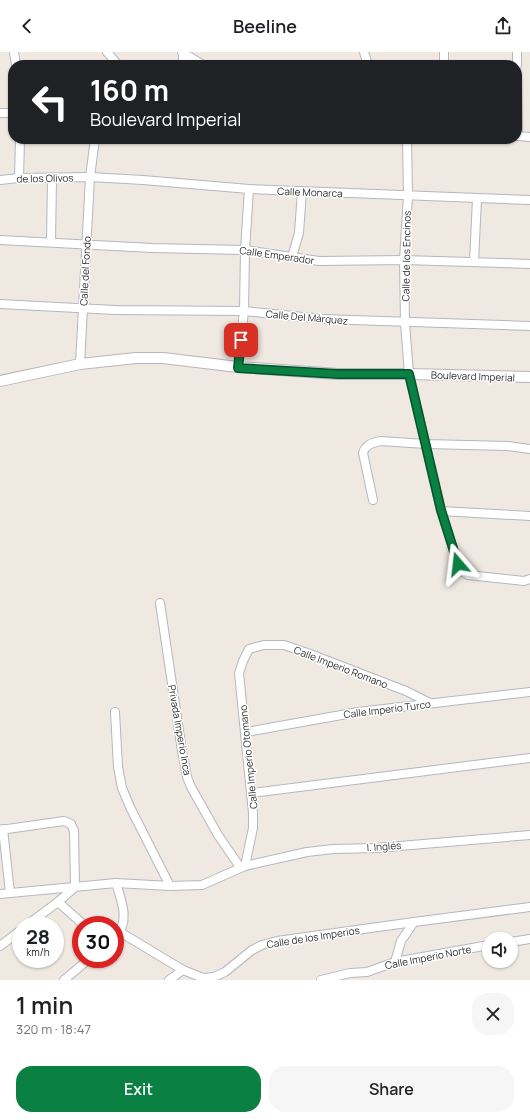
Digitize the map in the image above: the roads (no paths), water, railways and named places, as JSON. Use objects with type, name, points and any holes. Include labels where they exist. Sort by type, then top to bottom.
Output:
[{"type":"street","points":[[107,52],[114,60]]},
{"type":"street","points":[[183,52],[195,60]]},
{"type":"street","points":[[19,178],[20,144]]},
{"type":"street","name":"Calle del Fondo","points":[[80,364],[90,177],[94,144]]},
{"type":"street","name":"Calle de los Encinos","points":[[407,144],[408,196],[404,260],[405,323],[409,374]]},
{"type":"street","name":"de los Olivos","points":[[0,180],[19,178],[52,179],[90,177]]},
{"type":"street","name":"Calle Monarca","points":[[90,177],[249,189],[530,200]]},
{"type":"street","points":[[51,242],[52,179]]},
{"type":"street","points":[[238,368],[244,312],[245,250],[249,189]]},
{"type":"street","points":[[292,256],[299,233],[302,191]]},
{"type":"street","points":[[474,262],[477,199]]},
{"type":"street","name":"Calle Emperador","points":[[0,240],[152,248],[245,250],[319,261],[404,260],[530,264]]},
{"type":"street","name":"Calle Del Márquez","points":[[0,304],[83,308],[244,312],[322,319],[405,323],[530,326]]},
{"type":"street","name":"Boulevard Imperial","points":[[0,381],[80,364],[136,358],[163,358],[238,368],[338,374],[530,377]]},
{"type":"street","points":[[409,374],[441,510],[461,571],[468,575],[524,581],[530,579]]},
{"type":"street","points":[[373,500],[363,453],[367,446],[372,442],[380,441],[426,444],[508,446],[530,449]]},
{"type":"street","points":[[441,510],[530,516]]},
{"type":"street","name":"Privada Imperio Inca","points":[[160,602],[187,777],[218,835],[243,866]]},
{"type":"street","name":"Calle Imperio Romano","points":[[249,649],[264,645],[284,645],[310,654],[430,703]]},
{"type":"street","name":"Calle Imperio Otomano","points":[[243,866],[253,828],[252,793],[239,673],[249,649]]},
{"type":"street","name":"Calle Imperio Turco","points":[[246,732],[358,712],[530,692]]},
{"type":"street","points":[[115,712],[118,767],[122,788],[170,886]]},
{"type":"street","points":[[252,793],[530,758]]},
{"type":"street","points":[[10,893],[2,830],[64,821],[71,824],[74,831],[75,887],[39,916]]},
{"type":"street","name":"I. Inglés","points":[[243,866],[307,852],[333,849],[376,848],[530,835]]},
{"type":"street","points":[[0,894],[116,883],[170,886],[202,885],[243,866]]},
{"type":"street","name":"Calle de los Imperios","points":[[116,883],[123,908],[123,916]]},
{"type":"street","points":[[58,902],[74,916]]},
{"type":"street","name":"Calle de los Imperios","points":[[124,937],[183,970],[204,978],[214,977],[225,972],[252,950],[262,945],[277,941],[530,907]]},
{"type":"street","points":[[395,962],[401,941],[414,922]]},
{"type":"street","points":[[0,946],[12,937]]},
{"type":"street","points":[[518,941],[530,939]]},
{"type":"street","name":"Calle Imperio Norte","points":[[321,980],[367,972],[395,962],[482,946]]},
{"type":"street","points":[[64,980],[78,968]]},
{"type":"street","points":[[169,980],[183,970]]},
{"type":"street","points":[[362,980],[367,972]]}]
